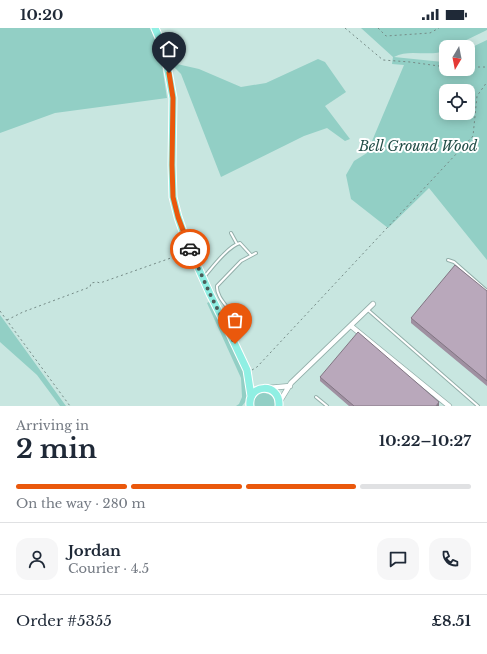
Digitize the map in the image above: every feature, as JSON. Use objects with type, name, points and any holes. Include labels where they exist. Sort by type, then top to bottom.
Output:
[{"type":"main road","points":[[155,28],[164,49],[173,98],[173,197],[178,217],[210,294],[248,372],[264,388],[275,392],[279,404]]},
{"type":"main road","points":[[248,372],[249,402]]},
{"type":"main road","points":[[249,402],[257,390],[264,388]]},
{"type":"street","points":[[279,404],[291,383],[373,304]]},
{"type":"street","points":[[351,326],[449,406]]},
{"type":"street","points":[[264,388],[290,386]]},
{"type":"lane","points":[[232,233],[237,244]]},
{"type":"lane","points":[[237,244],[240,243],[251,255]]},
{"type":"lane","points":[[203,277],[227,252],[237,244]]},
{"type":"lane","points":[[224,322],[229,318],[230,310],[224,305],[217,290],[217,286],[241,261],[256,253]]},
{"type":"lane","points":[[448,260],[454,262],[487,291]]},
{"type":"lane","points":[[367,309],[478,406]]},
{"type":"lane","points":[[316,397],[327,406]]},
{"type":"path","points":[[344,28],[383,60],[439,66]]},
{"type":"path","points":[[378,28],[386,36],[430,33],[439,28]]},
{"type":"path","points":[[475,67],[487,67]]},
{"type":"path","points":[[248,372],[257,367],[473,136],[477,96],[487,82]]},
{"type":"path","points":[[7,320],[23,312],[90,286],[91,283],[100,283],[191,251]]},
{"type":"path","points":[[0,311],[70,406]]},
{"type":"green space","points":[[0,28],[150,28],[160,52],[167,98],[55,113],[0,133]]},
{"type":"green space","name":"Bell Ground Wood","points":[[361,28],[487,28],[487,30],[466,40],[439,40],[439,52],[407,53],[394,57],[439,62],[439,76],[475,76],[475,46],[487,40],[487,260],[429,188],[388,228],[351,199],[346,175],[354,161],[367,153],[404,65],[392,64],[393,57]]},
{"type":"green space","points":[[318,59],[325,62],[346,92],[325,106],[350,139],[345,141],[327,128],[304,136],[221,177],[181,74],[173,66],[177,64],[199,69],[241,87],[266,83]]},
{"type":"green space","points":[[211,301],[246,373],[248,393],[246,401],[242,406],[236,406],[239,404],[242,397],[241,378],[207,303]]},
{"type":"green space","points":[[0,315],[66,406],[60,406],[37,375],[0,342]]},
{"type":"green space","points":[[263,393],[272,396],[275,406],[254,406],[254,401],[258,395]]},
{"type":"building","points":[[455,265],[487,291],[487,381],[411,318]]},
{"type":"building","points":[[358,332],[439,402],[436,406],[354,406],[320,377]]},
{"type":"way so far","points":[[190,249],[235,344]]},
{"type":"route","points":[[169,73],[173,98],[173,197],[178,217],[190,249]]}]
